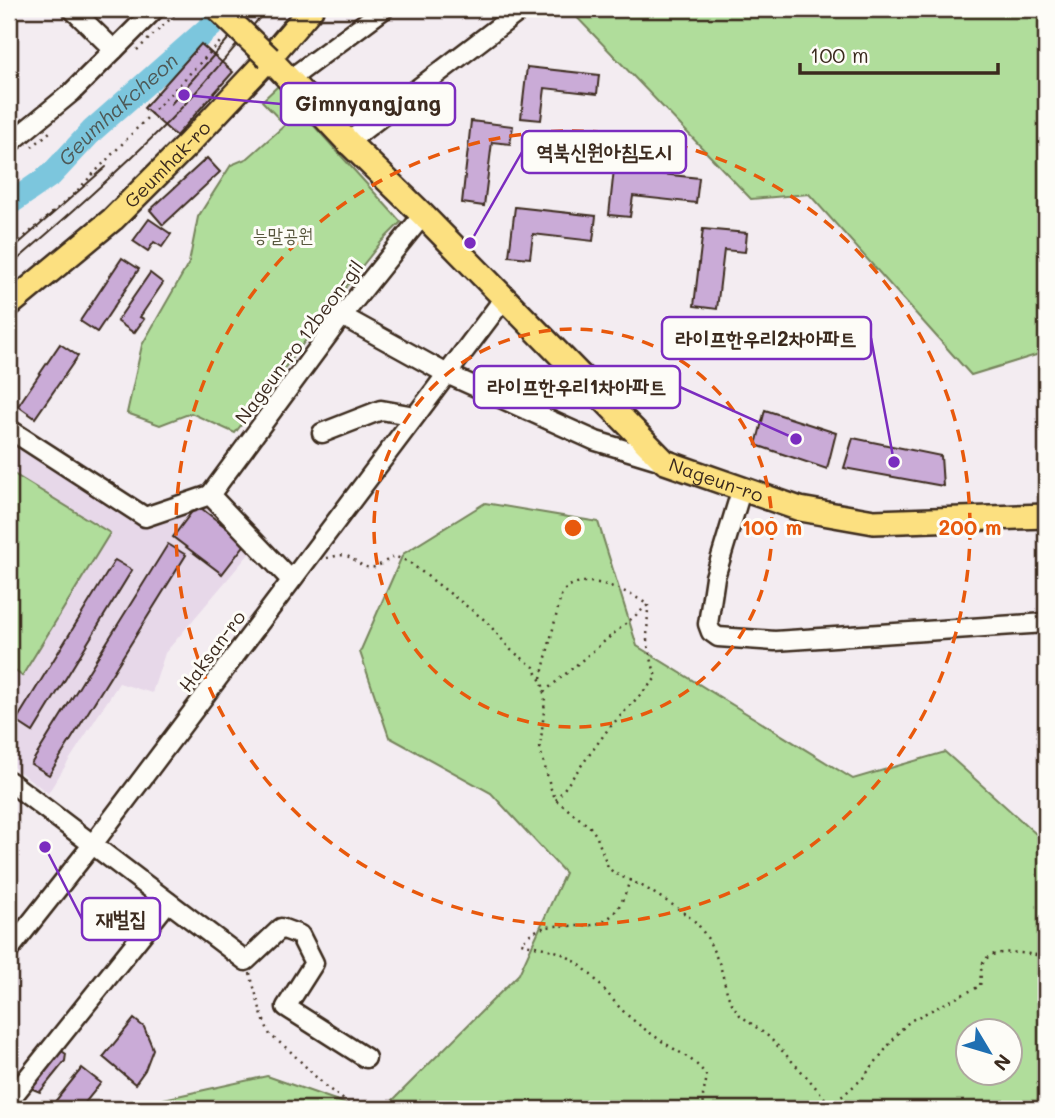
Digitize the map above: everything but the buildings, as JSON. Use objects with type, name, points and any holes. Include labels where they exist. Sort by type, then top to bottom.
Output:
[{"type":"main road","name":"Nageun-ro","points":[[218,9],[665,462],[800,509],[874,522],[1046,516]]},
{"type":"main road","name":"Geumhak-ro","points":[[9,305],[113,219],[189,143],[311,9]]},
{"type":"street","points":[[72,9],[114,50]]},
{"type":"street","points":[[9,144],[72,93],[155,9]]},
{"type":"street","points":[[290,79],[384,9]]},
{"type":"street","points":[[348,142],[522,9]]},
{"type":"street","name":"Nageun-ro 12beon-gil","points":[[210,495],[342,316],[423,215]]},
{"type":"street","name":"Haksan-ro","points":[[9,950],[93,844],[505,298]]},
{"type":"street","points":[[342,316],[447,374],[596,441],[665,462]]},
{"type":"street","points":[[322,433],[381,410],[415,416]]},
{"type":"street","points":[[9,429],[145,517],[210,495],[292,580]]},
{"type":"street","points":[[742,488],[715,577],[708,624],[711,632],[718,637],[775,641],[1046,624]]},
{"type":"street","points":[[9,781],[246,961],[281,928],[300,935],[314,964],[286,1007],[366,1058]]},
{"type":"street","points":[[9,1101],[168,902]]},
{"type":"path","points":[[244,18],[253,9]]},
{"type":"path","points":[[9,250],[72,196],[225,37]]},
{"type":"path","points":[[308,559],[349,556],[356,563],[368,568],[376,567],[394,556],[409,562],[486,621],[511,650],[534,667],[544,692],[545,715],[540,749],[556,800],[590,827],[596,835],[608,867],[614,873],[630,879],[697,923],[720,965],[728,996],[734,1007],[769,1037],[832,1108],[863,1078],[904,1027],[980,986],[983,963],[988,957],[1006,953],[1046,957]]},
{"type":"path","points":[[541,679],[561,596],[569,586],[586,582],[603,583],[633,595],[648,605]]},
{"type":"path","points":[[544,692],[648,605]]},
{"type":"path","points":[[556,800],[609,728],[656,678],[647,642],[648,605]]},
{"type":"path","points":[[630,879],[623,901],[608,920],[592,925],[545,928],[527,936],[521,943],[554,950],[578,963],[631,1018],[702,1068],[707,1077],[703,1095],[704,1109]]},
{"type":"path","points":[[246,961],[261,1016],[270,1035],[325,1086],[356,1109]]},
{"type":"shaded area","points":[[9,438],[142,522],[209,502],[254,548],[165,653],[152,693],[119,683],[48,793],[9,764]]},
{"type":"green space","points":[[569,9],[1046,9],[1046,352],[971,375],[809,194],[751,199]]},
{"type":"green space","name":"능말공원","points":[[278,86],[401,222],[359,270],[235,433],[191,413],[160,425],[127,413],[142,345],[189,263],[198,217],[231,165],[248,158],[285,125],[262,101]]},
{"type":"green space","points":[[9,471],[110,533],[22,676],[9,666]]},
{"type":"green space","points":[[485,503],[598,522],[637,646],[853,779],[945,752],[1046,843],[1046,1109],[384,1109],[519,974],[565,873],[491,793],[389,737],[360,652],[403,554]]},
{"type":"green space","points":[[267,1076],[361,1109],[151,1109],[164,1099]]},
{"type":"waterway","name":"Geumhakcheon","points":[[9,204],[51,175],[93,130],[211,26],[225,9]]},
{"type":"tram line","points":[[9,267],[110,178],[168,122],[267,9]]},
{"type":"tram line","points":[[171,104],[250,14]]},
{"type":"tram line","points":[[9,252],[106,167]]},
{"type":"place","name":"Gimnyangjang","points":[[184,95]]},
{"type":"place","name":"역북신원아침도시","points":[[470,243]]},
{"type":"place","name":"라이프한우리1차아파트","points":[[796,439]]},
{"type":"place","name":"라이프한우리2차아파트","points":[[894,462]]},
{"type":"place","name":"재벌집","points":[[45,847]]}]
